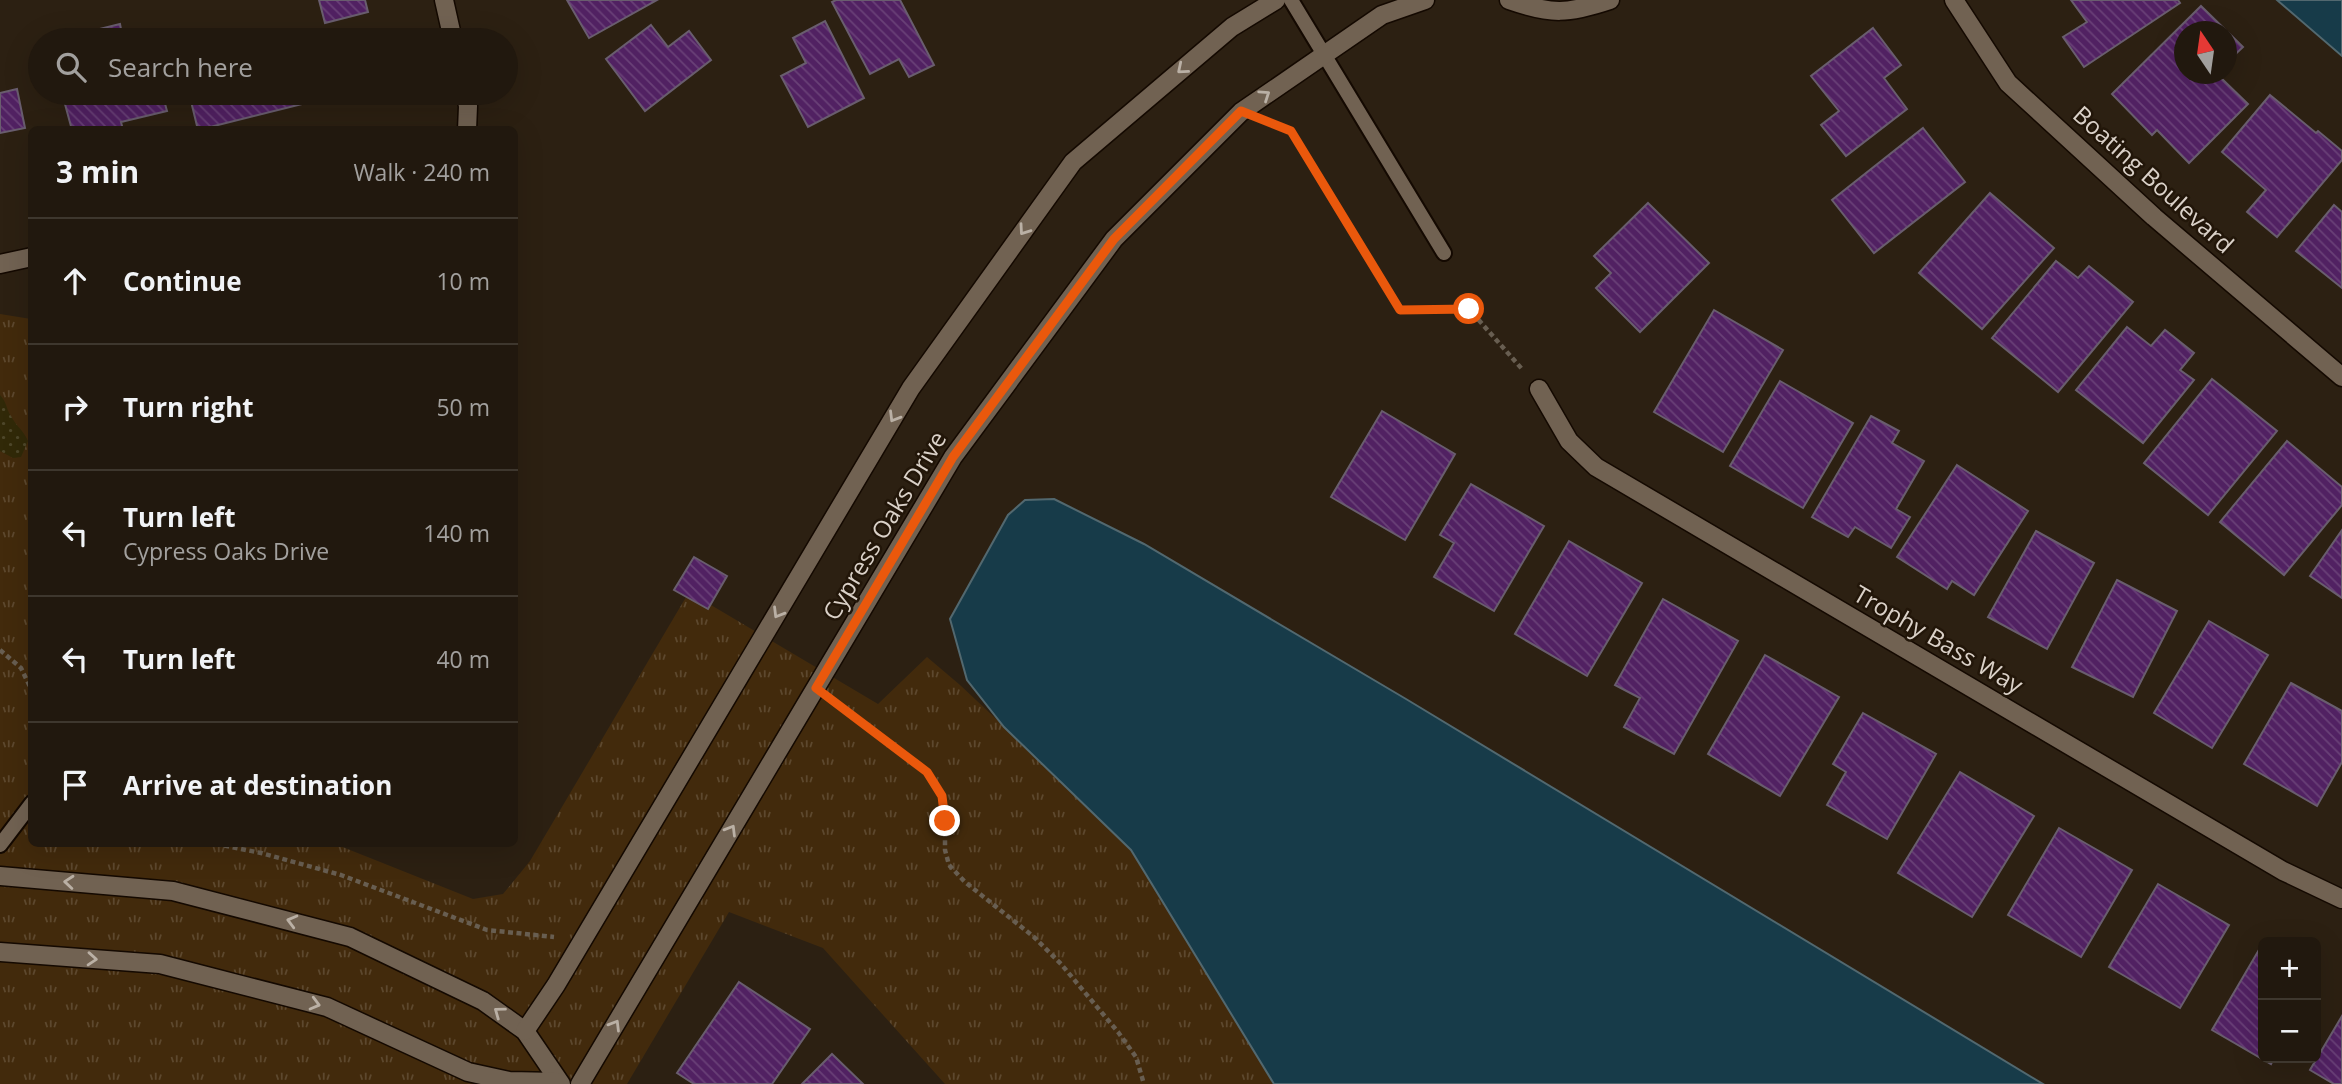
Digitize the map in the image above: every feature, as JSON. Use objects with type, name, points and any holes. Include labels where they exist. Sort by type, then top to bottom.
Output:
[{"type":"street","points":[[444,0],[450,28]]},
{"type":"street","name":"Cypress Oaks Drive","points":[[525,1031],[584,939],[911,388],[1073,162],[1232,27],[1276,0]]},
{"type":"street","name":"Cypress Oaks Drive","points":[[580,1084],[953,457],[1114,239],[1241,111],[1382,15],[1425,0]]},
{"type":"street","points":[[1509,0],[1543,11],[1577,10],[1610,0]]},
{"type":"street","name":"Boating Boulevard","points":[[1954,0],[2008,83],[2154,216],[2342,377]]},
{"type":"street","points":[[467,126],[468,105]]},
{"type":"street","points":[[0,264],[28,258]]},
{"type":"street","name":"Trophy Bass Way","points":[[1539,389],[1569,441],[1596,467],[2283,871],[2342,900]]},
{"type":"street","points":[[0,876],[173,891],[350,937],[483,1001],[525,1031],[559,1083]]},
{"type":"street","points":[[0,952],[160,964],[327,1007],[468,1072],[509,1081],[559,1083]]},
{"type":"lane","points":[[1291,0],[1444,253]]},
{"type":"lane","points":[[0,845],[28,808]]},
{"type":"path","points":[[1241,111],[1291,131],[1400,310],[1469,309],[1539,389]]},
{"type":"path","points":[[0,650],[21,668],[28,683]]},
{"type":"path","points":[[816,688],[927,772],[942,796],[945,809],[945,850],[949,865],[1034,937],[1061,964],[1136,1057],[1144,1084]]},
{"type":"path","points":[[230,847],[341,875],[488,930],[584,939]]},
{"type":"green space","points":[[0,314],[28,319],[28,847],[343,847],[473,899],[503,894],[530,861],[689,592],[878,704],[927,657],[1123,838],[1274,1084],[945,1084],[823,948],[729,912],[627,1084],[0,1084]]},
{"type":"sand","points":[[0,395],[28,441],[21,457],[13,458],[0,451]]},
{"type":"water","points":[[2277,0],[2342,0],[2342,56]]},
{"type":"water","points":[[1054,499],[1144,544],[2043,1084],[1274,1084],[1131,850],[1004,727],[967,680],[950,619],[1008,515],[1025,500]]},
{"type":"building","points":[[319,0],[365,0],[368,12],[325,23]]},
{"type":"building","points":[[567,0],[657,0],[589,38]]},
{"type":"building","points":[[900,0],[934,65],[909,77],[899,59],[870,74],[832,2]]},
{"type":"building","points":[[2071,0],[2178,0],[2180,3],[2084,67],[2063,37],[2087,22]]},
{"type":"building","points":[[2201,6],[2216,21],[2186,21]]},
{"type":"building","points":[[825,21],[864,98],[808,127],[781,76],[806,63],[793,38]]},
{"type":"building","points":[[120,24],[121,28],[104,28]]},
{"type":"building","points":[[651,25],[668,47],[689,31],[711,60],[645,111],[606,59]]},
{"type":"building","points":[[1873,28],[1901,65],[1884,78],[1907,109],[1846,156],[1821,125],[1839,111],[1811,76]]},
{"type":"building","points":[[2174,33],[2174,84],[2227,84],[2248,104],[2189,163],[2157,130],[2152,135],[2112,94]]},
{"type":"building","points":[[2237,41],[2243,47],[2237,53]]},
{"type":"building","points":[[17,89],[25,128],[0,133],[0,93]]},
{"type":"building","points":[[2270,95],[2342,151],[2342,160],[2277,237],[2247,212],[2266,190],[2222,152]]},
{"type":"building","points":[[65,105],[165,105],[167,111],[121,122],[122,126],[71,126]]},
{"type":"building","points":[[192,105],[298,105],[214,126],[197,126]]},
{"type":"building","points":[[1923,128],[1965,182],[1874,253],[1832,200]]},
{"type":"building","points":[[1990,193],[2054,248],[1982,329],[1919,273]]},
{"type":"building","points":[[1648,203],[1709,263],[1640,332],[1596,288],[1611,273],[1594,256]]},
{"type":"building","points":[[2334,205],[2342,212],[2342,288],[2296,251]]},
{"type":"building","points":[[2056,261],[2078,278],[2089,266],[2133,302],[2058,392],[1992,338]]},
{"type":"building","points":[[1714,310],[1783,350],[1723,452],[1654,412]]},
{"type":"building","points":[[2127,327],[2151,346],[2165,330],[2194,353],[2180,370],[2194,380],[2143,443],[2076,390]]},
{"type":"building","points":[[2212,379],[2277,431],[2208,515],[2144,463]]},
{"type":"building","points":[[1780,381],[1853,423],[1803,508],[1730,466]]},
{"type":"building","points":[[1382,411],[1455,454],[1405,540],[1331,497]]},
{"type":"building","points":[[1871,416],[1899,431],[1892,443],[1924,461],[1896,509],[1910,517],[1891,548],[1855,527],[1848,537],[1812,517]]},
{"type":"building","points":[[2287,441],[2342,487],[2342,505],[2284,575],[2220,522]]},
{"type":"building","points":[[1957,465],[2028,511],[1974,595],[1952,581],[1947,589],[1897,557]]},
{"type":"building","points":[[1471,484],[1544,526],[1494,611],[1434,577],[1454,543],[1440,535]]},
{"type":"building","points":[[2342,530],[2342,598],[2310,576]]},
{"type":"building","points":[[2036,531],[2094,563],[2047,649],[1988,617]]},
{"type":"building","points":[[1569,541],[1642,583],[1587,676],[1515,634]]},
{"type":"building","points":[[694,557],[727,576],[708,609],[674,590]]},
{"type":"building","points":[[2117,580],[2177,611],[2133,697],[2072,667]]},
{"type":"building","points":[[1663,599],[1738,641],[1674,754],[1624,727],[1640,698],[1615,685]]},
{"type":"building","points":[[2209,621],[2268,655],[2212,748],[2154,713]]},
{"type":"building","points":[[1765,655],[1839,697],[1780,796],[1708,754]]},
{"type":"building","points":[[2291,683],[2342,711],[2342,762],[2317,806],[2244,764]]},
{"type":"building","points":[[1863,713],[1936,754],[1887,839],[1827,805],[1846,772],[1833,764]]},
{"type":"building","points":[[1960,772],[2034,816],[1972,917],[1898,873]]},
{"type":"building","points":[[2059,828],[2132,870],[2081,957],[2008,915]]},
{"type":"building","points":[[2158,884],[2229,925],[2180,1008],[2109,967]]},
{"type":"building","points":[[2258,952],[2258,1057],[2212,1030]]},
{"type":"building","points":[[739,982],[810,1029],[772,1084],[694,1084],[677,1073]]},
{"type":"building","points":[[2342,1016],[2342,1084],[2334,1084],[2310,1070],[2314,1063],[2321,1063],[2321,1051]]},
{"type":"building","points":[[832,1054],[863,1084],[802,1084]]},
{"type":"route","points":[[945,821],[942,796],[927,772],[816,688],[953,457],[1114,239],[1241,111],[1291,131],[1400,310],[1469,309]]}]
